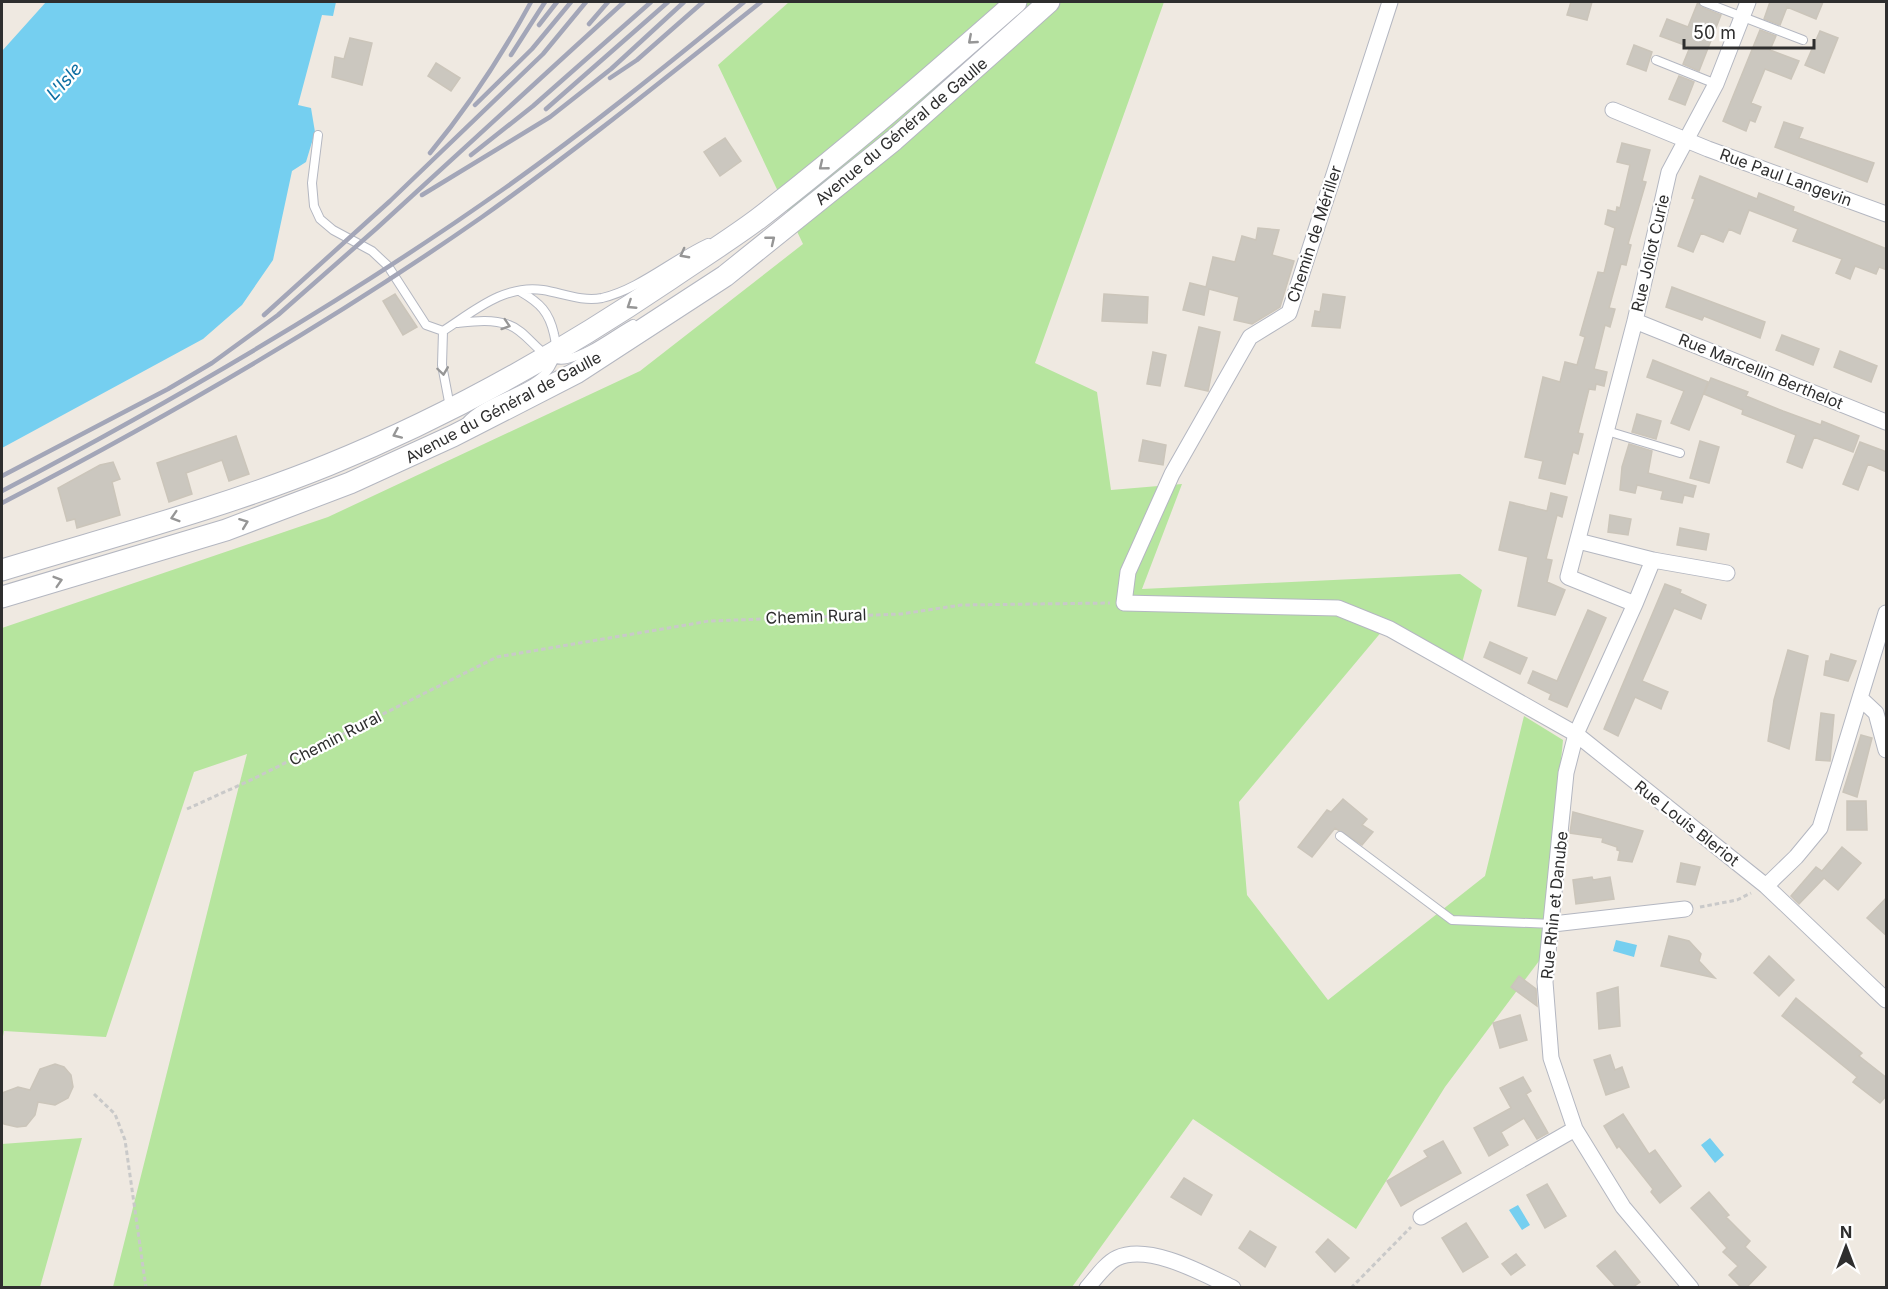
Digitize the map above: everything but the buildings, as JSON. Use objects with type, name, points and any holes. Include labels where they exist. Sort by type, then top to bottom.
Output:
[{"type":"main road","name":"Avenue du Général de Gaulle","points":[[2,570],[204,508],[327,465],[450,410],[553,355],[756,221],[873,126],[1016,2]]},
{"type":"main road","name":"Avenue du Général de Gaulle","points":[[2,597],[226,530],[350,483],[453,436],[576,372],[725,276],[894,140],[1049,2]]},
{"type":"street","name":"Chemin de Mériller","points":[[1124,603],[1128,572],[1172,474],[1250,337],[1289,313],[1390,2]]},
{"type":"street","name":"Rue Joliot Curie","points":[[1635,604],[1568,577],[1635,321],[1669,172],[1716,84],[1748,2]]},
{"type":"street","name":"Rue Paul Langevin","points":[[1613,110],[1887,214]]},
{"type":"street","name":"Rue Marcellin Berthelot","points":[[1635,321],[1887,422]]},
{"type":"street","points":[[1578,541],[1653,560],[1727,573]]},
{"type":"street","points":[[1576,734],[1653,560]]},
{"type":"street","name":"Rue Louis Bleriot","points":[[1124,603],[1338,608],[1390,629],[1576,734],[1766,886],[1887,1000]]},
{"type":"street","points":[[1766,886],[1796,857],[1820,828],[1887,613]]},
{"type":"street","points":[[1860,698],[1876,713],[1887,750]]},
{"type":"street","name":"Rue Rhin et Danube","points":[[1576,734],[1566,772],[1553,924],[1545,982],[1551,1058],[1575,1129],[1623,1207],[1691,1287]]},
{"type":"street","points":[[1553,924],[1685,909]]},
{"type":"street","points":[[1421,1217],[1575,1129]]},
{"type":"street","points":[[1087,1287],[1116,1258],[1140,1254],[1178,1262],[1233,1287]]},
{"type":"lane","points":[[1704,2],[1803,40]]},
{"type":"lane","points":[[1656,60],[1716,84]]},
{"type":"lane","points":[[318,135],[312,183],[314,206],[320,219],[333,230],[372,251],[388,266],[426,325],[443,331]]},
{"type":"lane","points":[[443,331],[506,292],[540,290],[571,297],[599,298],[624,291],[683,254],[756,221]]},
{"type":"lane","points":[[646,316],[695,285],[725,276]]},
{"type":"lane","points":[[453,436],[472,414],[527,386],[550,370],[553,355],[550,317],[539,302],[520,291]]},
{"type":"lane","points":[[455,323],[489,320],[509,325],[524,332],[553,355],[566,360],[582,354],[637,321]]},
{"type":"lane","points":[[443,331],[442,365],[450,410]]},
{"type":"lane","points":[[1607,431],[1680,453]]},
{"type":"lane","points":[[1340,836],[1452,920],[1553,924]]},
{"type":"path","name":"Chemin Rural","points":[[187,809],[254,779],[497,657],[709,621],[901,614],[961,605],[1124,603]]},
{"type":"path","points":[[1685,909],[1737,900],[1766,886]]},
{"type":"path","points":[[94,1094],[115,1114],[125,1140],[146,1287]]},
{"type":"path","points":[[1351,1287],[1421,1217]]},
{"type":"green space","points":[[789,2],[1164,2],[1035,363],[1097,392],[1111,490],[1182,484],[1142,589],[1460,574],[1482,590],[1462,663],[1388,624],[1239,802],[1247,895],[1328,1000],[1485,876],[1524,716],[1563,740],[1542,957],[1445,1087],[1356,1229],[1193,1119],[1072,1287],[113,1287],[247,754],[194,772],[106,1037],[4,1031],[2,1042],[2,628],[328,517],[640,371],[803,244],[718,65]]},
{"type":"green space","points":[[82,1138],[40,1287],[2,1287],[2,1144]]},
{"type":"water","name":"L'Isle","points":[[46,2],[336,2],[333,16],[322,15],[298,105],[311,108],[315,132],[306,162],[292,171],[273,260],[242,305],[203,339],[2,448],[2,51]]},
{"type":"water","points":[[1616,940],[1637,945],[1634,957],[1613,951]]},
{"type":"water","points":[[1710,1138],[1724,1155],[1715,1163],[1701,1145]]},
{"type":"water","points":[[1518,1205],[1530,1225],[1522,1230],[1509,1210]]},
{"type":"railway","points":[[430,153],[484,80],[531,2]]},
{"type":"railway","points":[[511,55],[545,2]]},
{"type":"railway","points":[[539,25],[557,2]]},
{"type":"railway","points":[[475,105],[532,49],[571,2]]},
{"type":"railway","points":[[264,315],[390,201],[543,54],[586,2]]},
{"type":"railway","points":[[589,24],[608,2]]},
{"type":"railway","points":[[2,476],[168,389],[212,363],[278,315],[377,228],[624,2]]},
{"type":"railway","points":[[471,155],[533,106],[651,2]]},
{"type":"railway","points":[[546,109],[668,2]]},
{"type":"railway","points":[[422,195],[550,117],[611,69],[684,2]]},
{"type":"railway","points":[[610,78],[637,60],[703,2]]},
{"type":"railway","points":[[2,491],[258,348],[445,230],[566,143],[744,2]]},
{"type":"railway","points":[[2,503],[186,403],[366,295],[482,217],[553,165],[761,2]]}]
